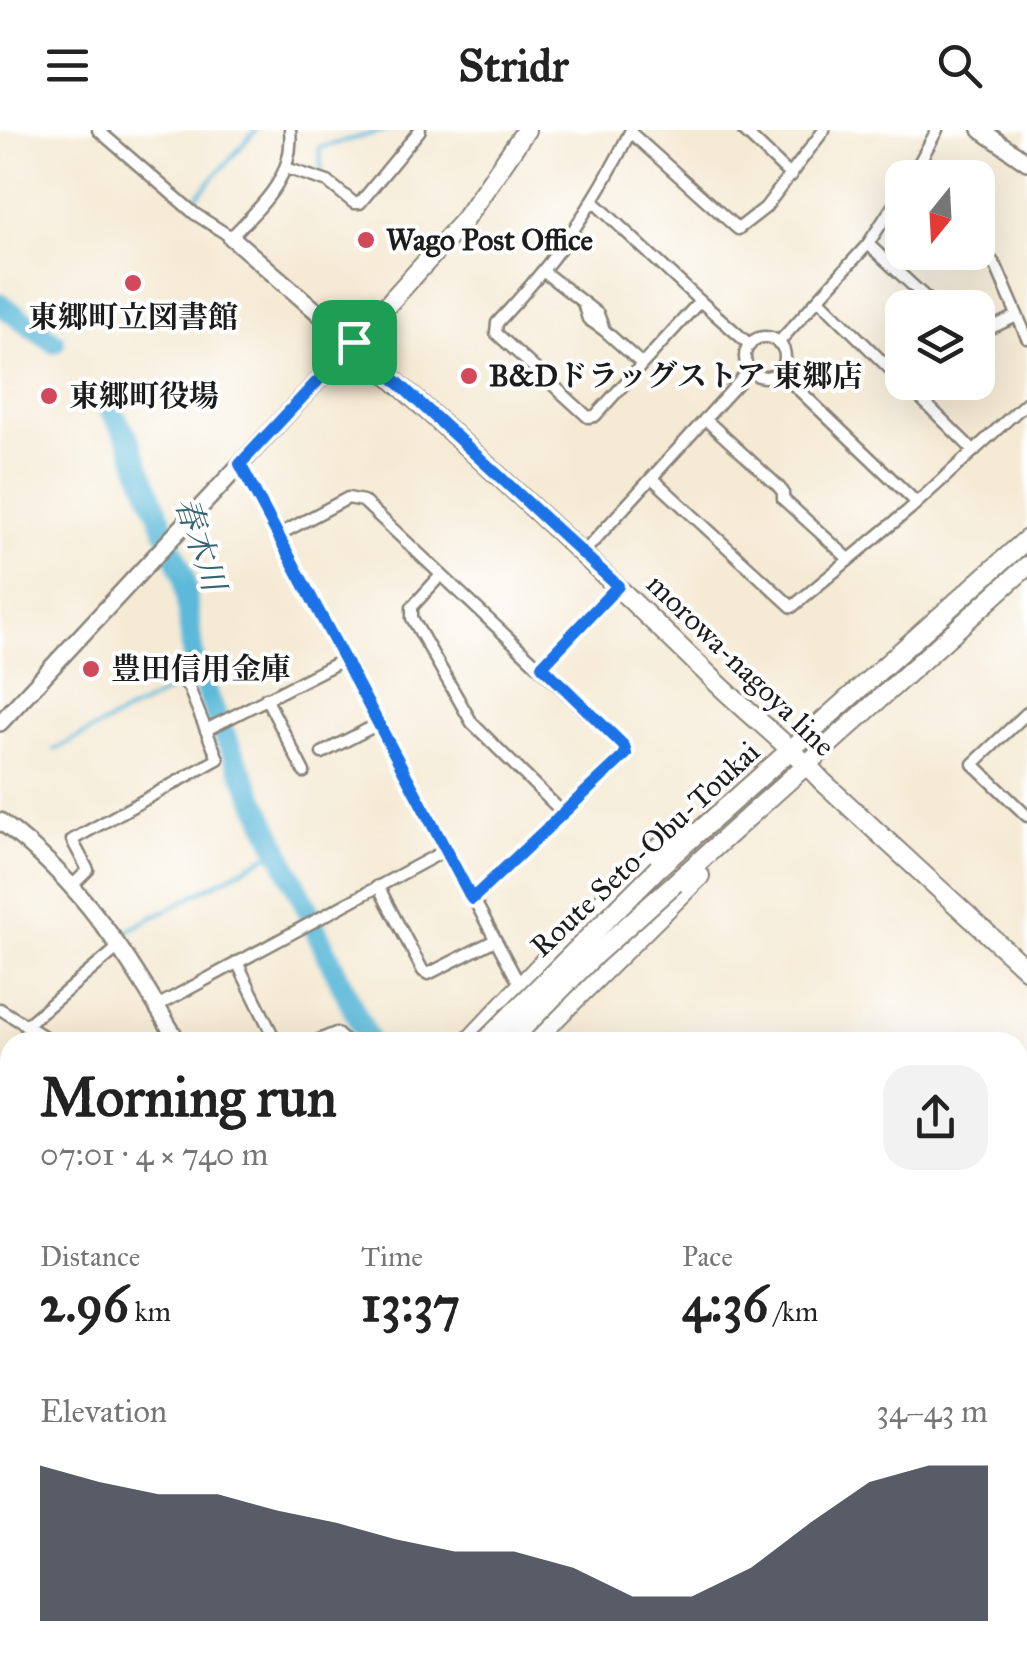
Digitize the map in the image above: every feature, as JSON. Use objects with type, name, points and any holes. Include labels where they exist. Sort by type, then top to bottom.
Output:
[{"type":"main road","points":[[354,342],[464,220],[526,130]]},
{"type":"main road","name":"morowa-nagoya line","points":[[354,342],[1027,970]]},
{"type":"main road","name":"Route Seto-Obu-Toukai","points":[[494,1032],[658,868],[1027,539]]},
{"type":"main road","name":"Route Seto-Obu-Toukai","points":[[519,1032],[596,954],[1027,566]]},
{"type":"main road","points":[[477,1032],[584,919],[660,847],[672,838],[698,833]]},
{"type":"main road","points":[[542,1032],[706,869],[717,845]]},
{"type":"street","points":[[232,237],[264,203],[286,168],[290,130]]},
{"type":"street","points":[[286,168],[332,184],[354,204],[360,204],[420,130]]},
{"type":"street","points":[[743,130],[791,176]]},
{"type":"street","points":[[700,301],[595,416],[588,418],[496,333],[496,323],[544,272],[594,202],[630,131],[738,230],[765,208],[824,130]]},
{"type":"street","points":[[921,160],[937,130]]},
{"type":"street","points":[[981,130],[1027,162]]},
{"type":"street","points":[[0,722],[354,342],[232,237],[195,214],[103,131]]},
{"type":"street","points":[[594,202],[750,345]]},
{"type":"street","points":[[778,343],[868,244],[885,218]]},
{"type":"street","points":[[868,244],[918,290]]},
{"type":"street","points":[[995,265],[1027,338]]},
{"type":"street","points":[[544,272],[598,314],[604,330],[642,364]]},
{"type":"street","points":[[820,300],[885,364]]},
{"type":"street","points":[[995,326],[1018,316]]},
{"type":"street","points":[[767,338],[778,343],[785,354],[780,371],[768,377],[750,370],[746,357],[750,345],[767,338]]},
{"type":"street","points":[[583,552],[750,370]]},
{"type":"street","points":[[780,371],[916,502]]},
{"type":"street","points":[[922,400],[974,451]]},
{"type":"street","points":[[652,478],[786,605],[796,606],[1027,402]]},
{"type":"street","points":[[705,419],[849,559]]},
{"type":"street","points":[[240,464],[520,987],[537,1032]]},
{"type":"street","points":[[280,534],[355,498],[363,501],[542,666],[626,750],[472,899]]},
{"type":"street","points":[[441,575],[412,608],[412,618],[472,724],[562,812]]},
{"type":"street","points":[[542,666],[618,586]]},
{"type":"street","points":[[206,730],[346,659]]},
{"type":"street","points":[[74,884],[88,870],[72,840],[218,759],[189,688],[172,667]]},
{"type":"street","points":[[266,698],[304,772]]},
{"type":"street","points":[[1027,713],[973,764],[1027,816]]},
{"type":"street","points":[[322,753],[380,723]]},
{"type":"street","points":[[0,821],[74,884],[120,946],[172,1032]]},
{"type":"street","points":[[157,1006],[446,850]]},
{"type":"street","points":[[378,886],[428,974],[495,940]]},
{"type":"street","points":[[25,1026],[120,946]]},
{"type":"street","points":[[236,962],[271,1032]]},
{"type":"street","points":[[0,1009],[36,1032]]},
{"type":"waterway","points":[[191,203],[256,130]]},
{"type":"waterway","points":[[305,171],[322,171],[319,148],[386,130]]},
{"type":"waterway","name":"春木川","points":[[0,304],[54,342]]},
{"type":"waterway","name":"春木川","points":[[101,395],[128,438],[184,577],[193,657],[217,718]]},
{"type":"waterway","points":[[54,750],[178,686],[203,681]]},
{"type":"waterway","name":"春木川","points":[[222,730],[310,915]]},
{"type":"waterway","points":[[127,931],[278,850]]},
{"type":"waterway","name":"春木川","points":[[314,926],[364,1032]]},
{"type":"place","name":"Wago Post Office","points":[[366,240]]},
{"type":"place","name":"東郷町立図書館","points":[[133,283]]},
{"type":"place","name":"B&Dドラッグストア 東郷店","points":[[469,376]]},
{"type":"place","name":"東郷町役場","points":[[49,396]]},
{"type":"place","name":"豊田信用金庫","points":[[91,669]]},
{"type":"route","points":[[354,342],[618,586],[542,666],[624,746],[626,754],[472,899],[240,464],[354,342]]}]
